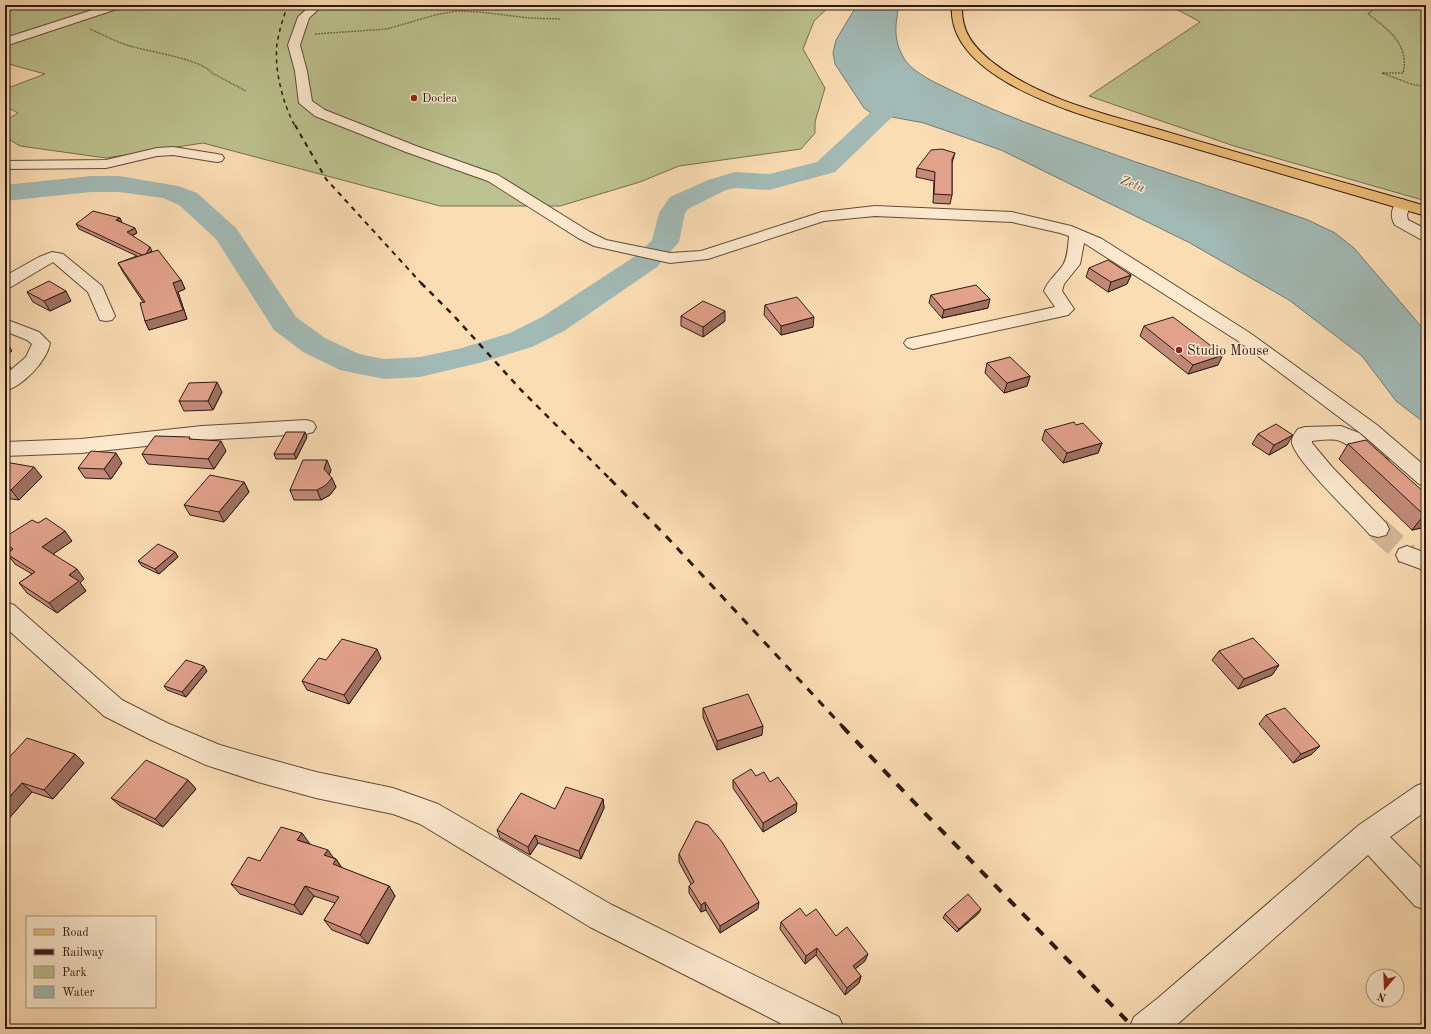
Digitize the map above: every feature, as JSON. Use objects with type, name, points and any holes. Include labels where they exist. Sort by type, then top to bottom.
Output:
[{"type":"main road","points":[[957,5],[956,14],[958,27],[964,40],[973,51],[983,61],[1001,74],[1039,94],[1092,114],[1401,207],[1421,216]]},
{"type":"street","points":[[5,42],[118,5]]},
{"type":"street","points":[[318,5],[304,17],[294,46],[295,54],[301,70],[306,103],[313,109],[411,149],[493,178],[584,235],[600,243],[670,258],[702,256],[822,218],[875,211],[1012,217],[1036,222],[1077,234],[1096,242],[1114,253],[1244,338],[1370,430],[1420,487]]},
{"type":"street","points":[[5,166],[106,164],[157,152],[173,150],[217,158]]},
{"type":"street","points":[[1401,207],[1399,217],[1401,222],[1421,216],[1426,236]]},
{"type":"street","points":[[913,343],[1062,311],[1065,309],[1053,291],[1054,285],[1071,267],[1076,252],[1077,234]]},
{"type":"street","points":[[5,283],[45,260],[57,256],[96,290],[106,316]]},
{"type":"street","points":[[5,324],[33,336],[41,343],[40,350],[31,362],[5,385]]},
{"type":"street","points":[[5,449],[81,446],[202,433],[306,427]]},
{"type":"street","points":[[1378,529],[1313,460],[1302,443],[1305,434],[1341,433],[1352,438],[1420,487]]},
{"type":"street","points":[[5,612],[113,708],[216,756],[316,785],[393,801],[428,813],[601,916],[828,1029]]},
{"type":"street","points":[[1146,1029],[1170,1010],[1369,835],[1426,795]]},
{"type":"street","points":[[1369,835],[1426,894]]},
{"type":"path","points":[[1378,5],[1368,14],[1382,24],[1395,38],[1405,57],[1404,73],[1382,73],[1411,84],[1426,87]]},
{"type":"path","points":[[296,38],[331,32],[367,32],[387,29],[424,17],[446,12],[466,11],[520,18],[561,19]]},
{"type":"path","points":[[71,21],[126,45],[152,53],[193,62],[208,68],[212,73],[246,91]]},
{"type":"green space","name":"Doclea","points":[[5,5],[831,5],[814,21],[803,49],[825,88],[815,122],[815,133],[801,149],[679,166],[640,182],[560,206],[440,206],[203,143],[106,158],[20,146],[5,137],[5,121],[18,113],[5,106],[5,89],[45,74],[5,63]]},
{"type":"green space","points":[[1169,5],[1426,5],[1426,201],[1234,146],[1089,96],[1200,22]]},
{"type":"water","name":"Zeta","points":[[857,5],[899,5],[896,33],[898,46],[905,60],[923,76],[961,95],[982,105],[1048,131],[1308,220],[1335,233],[1354,248],[1426,332],[1426,424],[1396,401],[1362,356],[1289,300],[1190,243],[1001,150],[924,123],[871,113],[864,108],[835,64],[833,53],[836,40]]},
{"type":"building","points":[[942,149],[955,153],[952,159],[952,195],[934,194],[935,172],[917,168],[931,150]]},
{"type":"building","points":[[93,211],[120,218],[116,220],[135,228],[127,232],[150,247],[146,254],[142,255],[76,224]]},
{"type":"building","points":[[158,250],[181,280],[173,283],[183,310],[145,321],[140,303],[145,302],[118,263]]},
{"type":"building","points":[[1108,260],[1131,275],[1111,282],[1089,268]]},
{"type":"building","points":[[49,281],[66,291],[44,301],[27,292]]},
{"type":"building","points":[[976,285],[990,299],[944,310],[931,295]]},
{"type":"building","points":[[797,297],[814,317],[781,326],[765,305]]},
{"type":"building","points":[[703,301],[725,311],[703,327],[681,316]]},
{"type":"building","points":[[1173,317],[1223,355],[1193,365],[1144,326]]},
{"type":"building","points":[[1010,357],[1030,376],[1007,383],[987,363]]},
{"type":"building","points":[[217,382],[208,401],[179,401],[189,383]]},
{"type":"building","points":[[1074,422],[1076,425],[1083,423],[1102,443],[1067,453],[1045,430]]},
{"type":"building","points":[[1276,424],[1293,435],[1274,445],[1258,434]]},
{"type":"building","points":[[286,432],[305,432],[294,454],[274,454]]},
{"type":"building","points":[[155,436],[190,437],[189,439],[221,441],[208,459],[142,454]]},
{"type":"building","points":[[1366,440],[1426,494],[1426,515],[1424,515],[1348,444]]},
{"type":"building","points":[[91,451],[116,453],[104,469],[78,468]]},
{"type":"building","points":[[303,460],[327,460],[324,469],[332,478],[326,485],[317,490],[290,490]]},
{"type":"building","points":[[5,462],[34,467],[11,490],[5,490]]},
{"type":"building","points":[[210,475],[244,482],[219,512],[184,505]]},
{"type":"building","points":[[46,518],[65,531],[42,547],[77,569],[69,575],[79,581],[49,603],[19,583],[35,572],[7,554],[13,549],[5,543],[5,537],[32,520],[38,523]]},
{"type":"building","points":[[158,544],[175,552],[155,569],[138,561]]},
{"type":"building","points":[[1253,638],[1279,665],[1244,679],[1219,651]]},
{"type":"building","points":[[342,639],[377,649],[344,695],[302,681],[319,658],[326,660]]},
{"type":"building","points":[[186,660],[204,666],[182,692],[164,686]]},
{"type":"building","points":[[748,694],[763,726],[717,741],[703,708]]},
{"type":"building","points":[[1285,708],[1320,746],[1301,754],[1266,715]]},
{"type":"building","points":[[27,738],[75,754],[44,790],[22,783],[5,802],[5,762]]},
{"type":"building","points":[[146,760],[188,780],[155,819],[111,798]]},
{"type":"building","points":[[751,769],[756,776],[764,772],[770,782],[778,777],[797,803],[763,823],[733,780]]},
{"type":"building","points":[[566,787],[603,799],[579,851],[535,835],[528,847],[497,830],[521,793],[555,809]]},
{"type":"building","points":[[696,821],[708,825],[722,842],[759,902],[720,926],[705,902],[701,905],[689,886],[694,882],[679,854]]},
{"type":"building","points":[[281,827],[302,833],[297,840],[328,850],[324,855],[336,859],[333,864],[389,886],[360,935],[324,920],[339,897],[305,886],[294,905],[231,884],[248,857],[260,861]]},
{"type":"building","points":[[968,894],[981,909],[959,929],[945,914]]},
{"type":"building","points":[[800,908],[806,916],[816,909],[836,936],[847,927],[868,954],[853,966],[861,976],[847,988],[817,948],[806,956],[781,922]]},
{"type":"waterway","points":[[5,193],[91,184],[119,184],[169,191],[188,199],[226,234],[285,323],[314,345],[351,363],[384,369],[420,367],[468,356],[521,340],[553,324],[647,261],[665,242],[672,213],[679,203],[717,185],[735,180],[769,182],[826,167],[881,115],[910,91]]},
{"type":"tunnel","points":[[1378,529],[1407,555]]},
{"type":"railway","points":[[288,5],[281,24],[276,54],[280,86],[295,126]]},
{"type":"railway","points":[[295,125],[326,179],[422,284]]},
{"type":"railway","points":[[422,284],[454,316],[521,390],[610,479]]},
{"type":"railway","points":[[610,479],[665,535],[843,727]]},
{"type":"railway","points":[[842,726],[1135,1029]]},
{"type":"place","name":"Doclea","points":[[414,98]]},
{"type":"place","name":"Studio Mouse","points":[[1179,350]]}]
